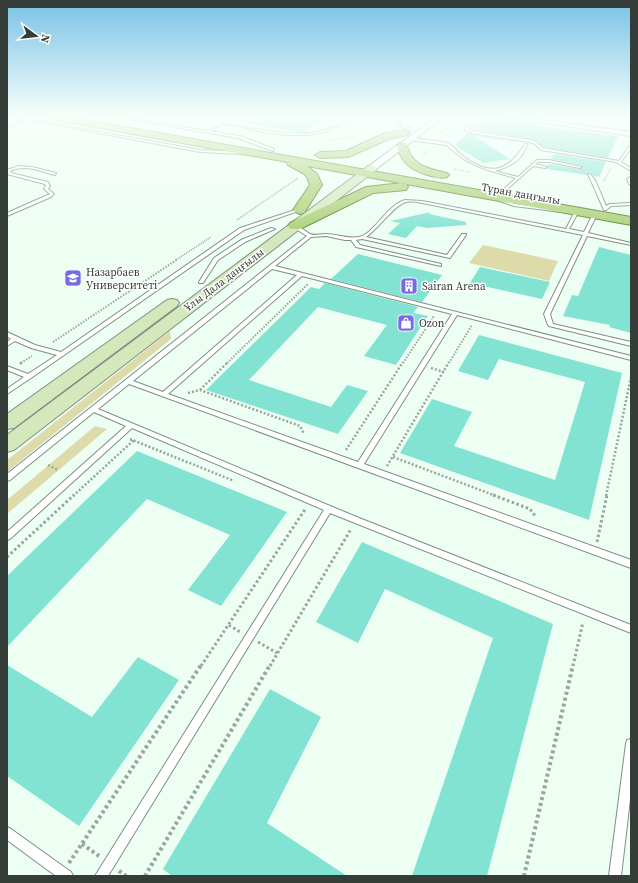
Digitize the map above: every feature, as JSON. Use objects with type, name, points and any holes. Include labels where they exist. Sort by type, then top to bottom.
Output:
[{"type":"main road","points":[[272,157],[307,169],[314,176],[316,185],[299,210]]},
{"type":"main road","name":"Тұран даңғылы","points":[[284,157],[471,185],[504,191],[588,212],[628,209]]},
{"type":"main road","name":"Тұран даңғылы","points":[[313,157],[457,189],[631,221]]},
{"type":"main road","points":[[405,157],[412,164],[471,185]]},
{"type":"main road","name":"Ұлы Дала даңғылы","points":[[7,423],[299,210],[363,169]]},
{"type":"main road","name":"Ұлы Дала даңғылы","points":[[7,445],[295,226],[363,169]]},
{"type":"main road","points":[[295,226],[358,195],[375,189],[395,187],[457,189]]},
{"type":"street","name":"Ұлы Дала даңғылы","points":[[363,169],[378,157]]},
{"type":"lane","points":[[463,157],[468,162],[489,170],[519,178]]},
{"type":"lane","points":[[489,170],[512,164],[519,157]]},
{"type":"lane","points":[[601,157],[631,161]]},
{"type":"lane","points":[[622,160],[631,170]]},
{"type":"lane","points":[[504,191],[519,178],[526,169],[537,161],[548,161],[580,167]]},
{"type":"lane","points":[[532,165],[546,168]]},
{"type":"lane","points":[[8,173],[8,171],[22,166],[55,174]]},
{"type":"lane","points":[[7,215],[52,194],[46,189],[48,182],[8,173]]},
{"type":"lane","points":[[589,175],[593,180],[586,234],[547,314],[551,325],[631,344]]},
{"type":"lane","points":[[631,178],[629,179],[631,184]]},
{"type":"lane","points":[[628,209],[630,199]]},
{"type":"lane","points":[[362,238],[373,231],[402,202],[410,201],[567,230],[631,244]]},
{"type":"lane","points":[[628,209],[631,204]]},
{"type":"lane","points":[[7,392],[242,229],[299,210]]},
{"type":"lane","points":[[567,230],[588,212]]},
{"type":"lane","points":[[295,226],[310,236]]},
{"type":"lane","points":[[7,478],[310,236],[326,235],[353,239],[362,238],[448,257],[464,235]]},
{"type":"lane","points":[[353,239],[358,246],[439,264]]},
{"type":"lane","points":[[272,267],[453,316],[474,319],[631,358]]},
{"type":"lane","points":[[164,394],[302,274]]},
{"type":"lane","points":[[359,466],[453,316]]},
{"type":"lane","points":[[7,334],[15,339],[42,350],[61,354]]},
{"type":"lane","points":[[7,344],[15,339]]},
{"type":"lane","points":[[9,369],[29,377]]},
{"type":"lane","points":[[127,381],[631,564]]},
{"type":"lane","points":[[92,409],[356,520],[631,629]]},
{"type":"lane","points":[[7,537],[131,425]]},
{"type":"lane","points":[[101,876],[329,508]]},
{"type":"lane","points":[[615,876],[631,744]]},
{"type":"lane","points":[[7,833],[65,874]]},
{"type":"path","points":[[452,169],[474,173]]},
{"type":"path","points":[[232,223],[302,175],[312,173]]},
{"type":"path","points":[[9,369],[42,350],[213,236]]},
{"type":"path","points":[[171,388],[187,393],[200,390],[309,283]]},
{"type":"path","points":[[340,458],[436,314],[428,312]]},
{"type":"path","points":[[453,316],[471,326],[479,328]]},
{"type":"path","points":[[339,449],[387,466],[474,319]]},
{"type":"path","points":[[596,551],[631,377]]},
{"type":"path","points":[[200,390],[300,426],[306,439]]},
{"type":"path","points":[[121,435],[241,484]]},
{"type":"path","points":[[7,557],[134,440]]},
{"type":"path","points":[[393,458],[530,509],[540,523]]},
{"type":"path","points":[[48,465],[58,470]]},
{"type":"path","points":[[65,874],[311,500]]},
{"type":"path","points":[[298,507],[305,510]]},
{"type":"path","points":[[145,876],[356,520]]},
{"type":"path","points":[[590,538],[604,543]]},
{"type":"path","points":[[524,876],[582,622],[589,625]]},
{"type":"shaded area","points":[[483,245],[558,261],[549,281],[469,263]]},
{"type":"shaded area","points":[[170,331],[171,339],[7,472],[7,460]]},
{"type":"shaded area","points":[[95,426],[107,429],[7,514],[7,500]]},
{"type":"building","points":[[474,157],[507,157],[510,159],[483,163]]},
{"type":"building","points":[[552,157],[575,157],[606,162],[599,177],[594,176],[590,172],[587,173],[587,175],[547,169],[548,164],[580,169],[583,167],[551,159]]},
{"type":"building","points":[[431,212],[429,214],[466,222],[466,225],[427,228],[417,226],[406,238],[388,234],[400,223],[390,221]]},
{"type":"building","points":[[599,247],[631,255],[631,333],[609,327],[610,325],[563,316],[572,295],[578,296]]},
{"type":"building","name":"Sairan Arena","points":[[358,254],[442,275],[422,302],[331,279]]},
{"type":"building","name":"Sairan Arena","points":[[480,267],[550,282],[542,299],[470,283]]},
{"type":"building","points":[[325,283],[418,307],[413,313],[428,316],[396,365],[364,356],[387,325],[318,307],[249,380],[331,407],[347,385],[368,391],[338,434],[206,390],[311,287],[319,289]]},
{"type":"building","points":[[479,335],[622,373],[589,520],[400,453],[432,399],[472,412],[454,446],[555,480],[585,382],[499,359],[488,380],[458,371]]},
{"type":"building","points":[[137,451],[287,512],[221,606],[188,590],[230,535],[147,499],[7,647],[7,576]]},
{"type":"building","points":[[362,542],[553,624],[487,876],[412,876],[493,638],[385,589],[358,643],[316,622]]},
{"type":"building","points":[[138,657],[179,680],[79,826],[7,776],[7,665],[92,717]]},
{"type":"building","points":[[270,689],[321,717],[267,823],[347,876],[172,876],[163,869]]},
{"type":"place","name":"Назарбаев Университеті","points":[[73,278]]},
{"type":"place","name":"Sairan Arena","points":[[409,286]]},
{"type":"place","name":"Ozon","points":[[406,323]]}]
